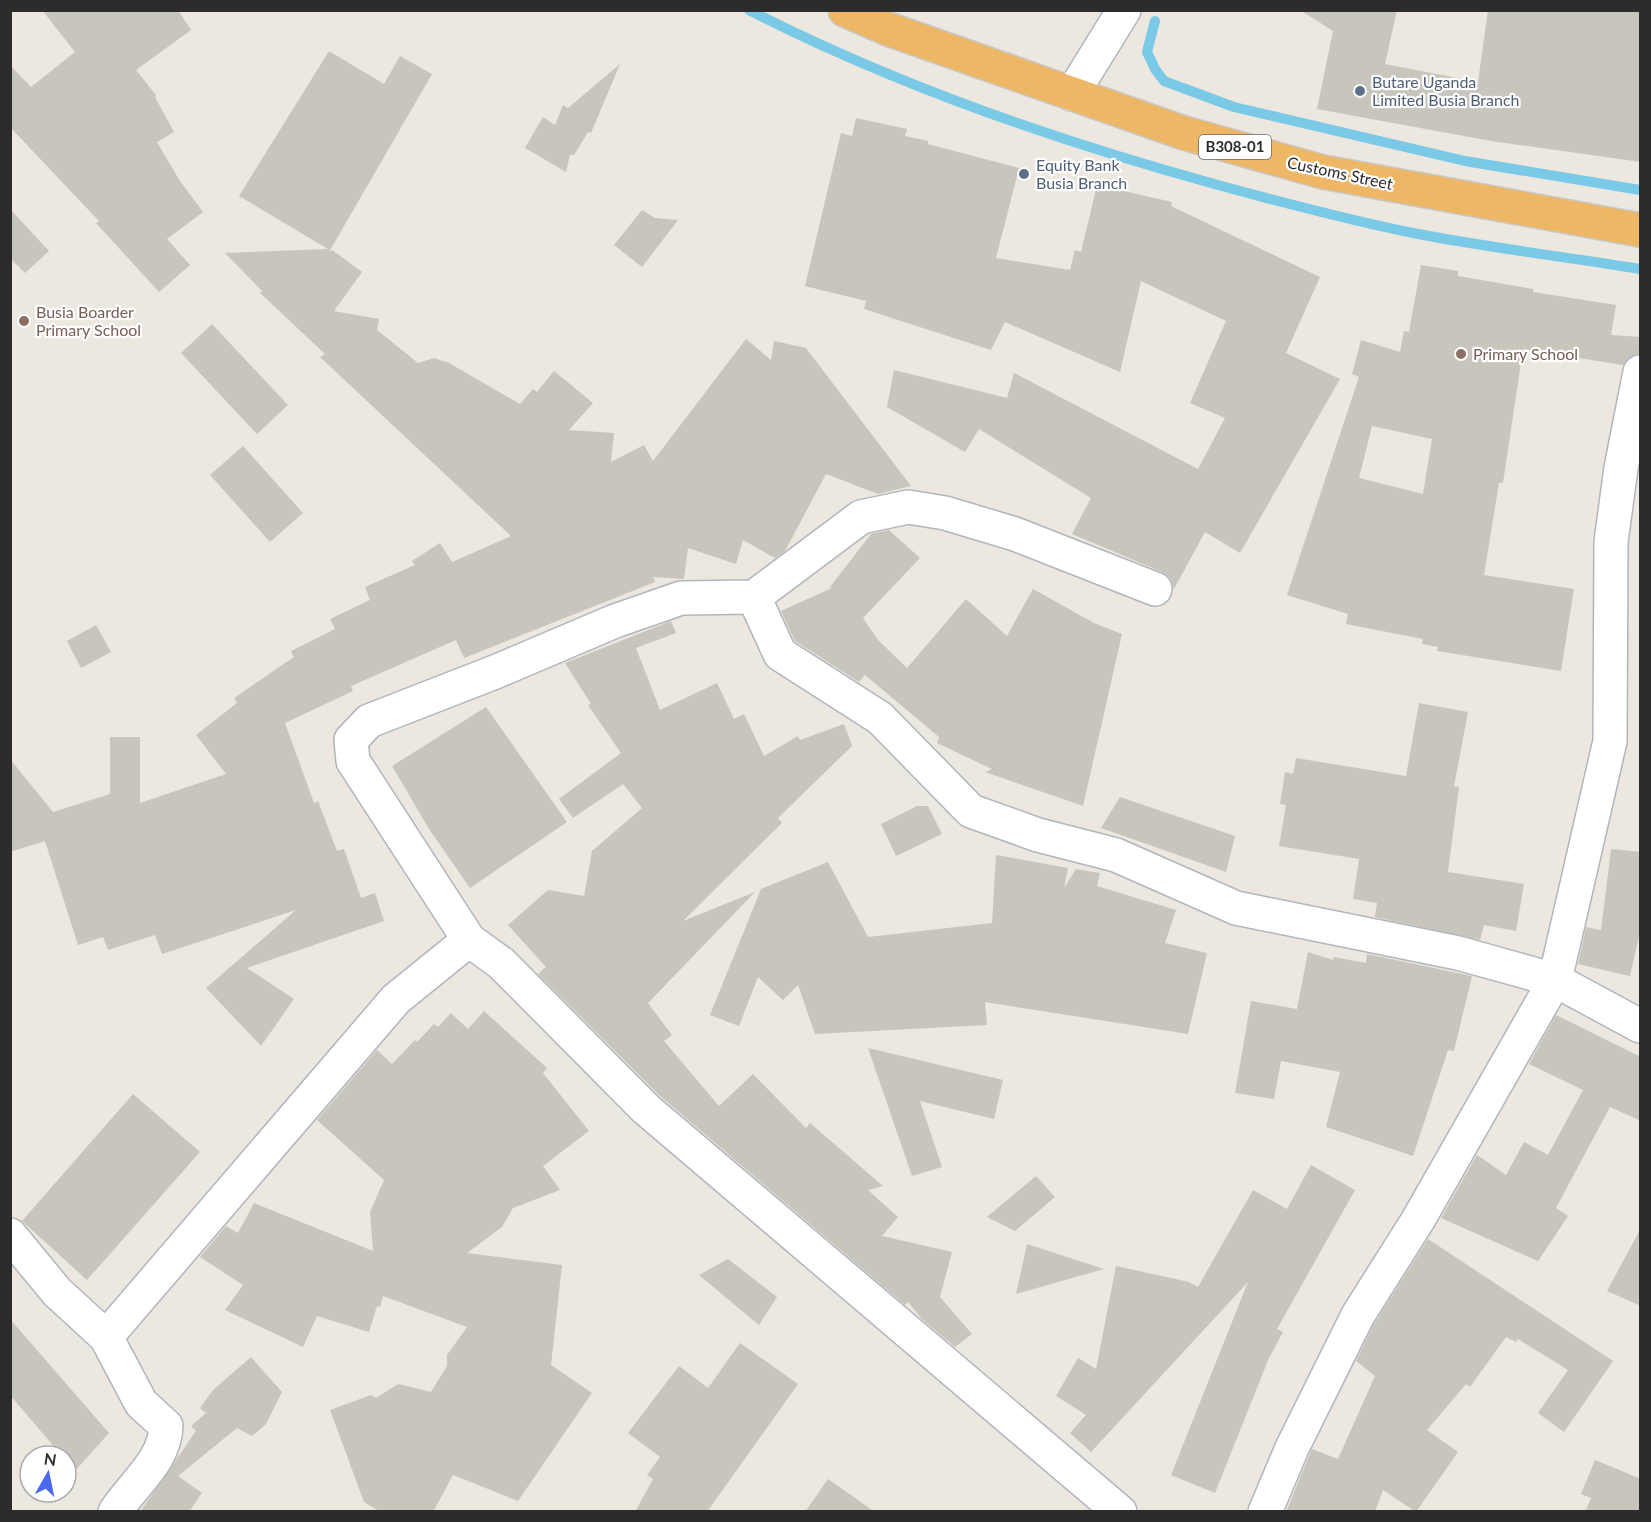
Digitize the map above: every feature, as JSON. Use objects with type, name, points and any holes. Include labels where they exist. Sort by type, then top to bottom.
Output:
[{"type":"highway","name":"Customs Street","points":[[845,10],[888,29],[1184,133],[1323,172],[1641,230]]},
{"type":"street","points":[[1072,93],[1124,10]]},
{"type":"street","points":[[1265,1512],[1292,1448],[1358,1315],[1424,1210],[1555,980],[1610,741],[1611,542],[1621,468],[1641,372]]},
{"type":"street","points":[[1120,1512],[646,1109],[501,963],[469,940],[353,761],[351,740],[369,721],[495,672],[615,621],[681,598],[754,597],[861,517],[908,507],[945,513],[1015,534],[1155,589]]},
{"type":"street","points":[[754,597],[780,654],[880,718],[971,810],[1038,835],[1116,855],[1236,908],[1458,953],[1555,980],[1641,1026]]},
{"type":"street","points":[[106,1337],[396,999],[469,940]]},
{"type":"street","points":[[10,1235],[57,1292],[106,1337],[141,1402],[166,1426],[166,1440],[149,1470],[115,1512]]},
{"type":"building","points":[[42,10],[178,10],[191,30],[136,70],[156,95],[174,132],[157,142],[180,181],[203,212],[167,239],[190,265],[159,292],[96,223],[99,221],[10,127],[10,65],[31,87],[75,52]]},
{"type":"building","points":[[1300,10],[1397,10],[1385,64],[1478,82],[1488,10],[1641,10],[1641,162],[1491,141],[1317,109],[1333,31]]},
{"type":"building","points":[[329,51],[384,84],[400,56],[432,74],[329,252],[332,250],[362,272],[334,311],[379,319],[377,330],[418,363],[434,358],[449,363],[520,404],[533,389],[537,392],[554,371],[593,403],[569,430],[614,433],[611,462],[644,445],[653,461],[746,339],[771,360],[774,341],[806,348],[911,486],[878,494],[826,474],[785,551],[775,558],[743,540],[736,564],[688,548],[684,579],[653,577],[655,582],[464,658],[456,640],[351,686],[353,691],[285,723],[314,803],[318,801],[337,851],[344,849],[361,898],[375,893],[384,921],[247,968],[294,999],[261,1046],[206,988],[296,910],[162,954],[155,935],[108,950],[103,937],[78,945],[45,841],[10,852],[10,759],[53,812],[110,794],[110,737],[140,737],[140,803],[226,774],[196,735],[237,703],[234,698],[294,657],[291,651],[335,629],[330,619],[370,600],[365,587],[415,565],[412,561],[440,543],[452,562],[511,536],[320,357],[325,354],[260,293],[262,291],[225,253],[328,249],[239,196]]},
{"type":"building","points":[[620,64],[591,133],[588,132],[574,155],[570,155],[566,172],[525,148],[543,117],[555,125],[563,105],[568,108]]},
{"type":"building","points":[[856,118],[907,129],[905,136],[1019,168],[996,258],[1070,270],[1075,250],[1081,252],[1097,185],[1172,202],[1171,206],[1320,277],[1286,353],[1340,379],[1240,553],[1205,532],[1174,589],[1170,578],[1162,572],[1072,534],[1091,498],[979,429],[965,452],[887,407],[894,370],[1007,398],[1014,373],[1198,469],[1225,418],[1190,403],[1226,321],[1141,281],[1120,372],[1005,322],[991,350],[864,309],[866,301],[805,286],[841,133],[852,136]]},
{"type":"building","points":[[10,209],[49,251],[25,273],[10,258]]},
{"type":"building","points":[[642,210],[655,218],[678,220],[642,267],[614,245]]},
{"type":"building","points":[[1421,265],[1458,271],[1458,276],[1533,289],[1533,292],[1616,305],[1611,335],[1641,337],[1641,354],[1633,355],[1623,365],[1523,349],[1503,483],[1499,483],[1484,575],[1574,589],[1561,671],[1437,651],[1438,647],[1422,644],[1423,639],[1346,624],[1348,614],[1287,595],[1359,377],[1352,374],[1361,340],[1400,352],[1404,331],[1409,332]],"holes":[[[1372,426],[1432,439],[1423,494],[1359,478]]]},
{"type":"building","points":[[212,324],[288,405],[257,434],[181,353]]},
{"type":"building","points":[[243,446],[303,513],[270,542],[210,475]]},
{"type":"building","points":[[889,530],[920,558],[863,618],[878,640],[907,668],[966,599],[1007,636],[1033,589],[1094,623],[1122,634],[1083,806],[985,772],[992,769],[937,743],[939,737],[865,675],[859,682],[795,641],[781,611],[832,588],[830,587],[871,534]]},
{"type":"building","points":[[671,621],[676,633],[636,648],[660,710],[717,683],[734,719],[744,714],[764,756],[798,736],[800,740],[844,724],[852,746],[778,818],[782,823],[683,921],[755,892],[648,1003],[672,1035],[664,1041],[719,1106],[753,1074],[806,1128],[810,1123],[883,1186],[868,1190],[898,1217],[882,1236],[952,1252],[940,1297],[972,1334],[955,1347],[922,1319],[908,1302],[905,1305],[659,1095],[538,974],[546,967],[508,925],[548,890],[584,896],[592,851],[642,808],[623,784],[573,818],[559,799],[621,753],[588,705],[591,704],[565,663]]},
{"type":"building","points":[[96,625],[111,652],[81,668],[67,641]]},
{"type":"building","points":[[1419,703],[1468,712],[1454,786],[1459,787],[1448,872],[1524,884],[1516,931],[1484,925],[1480,940],[1375,917],[1377,903],[1353,899],[1359,859],[1279,846],[1286,805],[1280,804],[1285,772],[1293,774],[1296,758],[1406,776]]},
{"type":"building","points":[[486,707],[567,822],[470,888],[429,829],[392,766]]},
{"type":"building","points":[[1120,797],[1235,836],[1226,872],[1101,828]]},
{"type":"building","points":[[917,806],[928,806],[942,834],[896,856],[881,824]]},
{"type":"building","points":[[1611,849],[1641,852],[1641,928],[1630,976],[1578,964],[1586,927],[1601,930]]},
{"type":"building","points":[[996,855],[1068,868],[1064,888],[1076,869],[1100,873],[1097,886],[1176,910],[1165,943],[1207,953],[1188,1034],[985,1002],[987,1025],[815,1034],[798,985],[783,1000],[758,977],[739,1026],[710,1015],[761,889],[828,862],[868,937],[992,923]]},
{"type":"building","points":[[1308,952],[1333,960],[1334,957],[1366,963],[1367,954],[1472,976],[1454,1051],[1448,1050],[1413,1156],[1326,1127],[1340,1072],[1281,1061],[1274,1099],[1235,1093],[1251,1001],[1297,1009]]},
{"type":"building","points":[[484,1011],[547,1068],[543,1073],[589,1131],[543,1166],[560,1190],[513,1208],[502,1227],[467,1253],[562,1265],[551,1365],[592,1393],[518,1501],[453,1475],[433,1512],[380,1512],[364,1502],[330,1410],[371,1395],[376,1398],[398,1384],[431,1392],[447,1366],[447,1355],[467,1327],[383,1296],[380,1307],[377,1306],[369,1332],[317,1316],[303,1347],[225,1310],[243,1285],[200,1257],[226,1226],[238,1233],[254,1203],[373,1251],[370,1212],[384,1180],[317,1120],[377,1050],[392,1064],[415,1040],[417,1042],[434,1024],[438,1027],[451,1013],[468,1029]]},
{"type":"building","points":[[1556,1015],[1641,1057],[1641,1121],[1610,1107],[1556,1208],[1568,1216],[1538,1261],[1441,1218],[1477,1155],[1506,1175],[1524,1142],[1548,1155],[1583,1090],[1529,1064]]},
{"type":"building","points":[[868,1048],[1003,1080],[994,1119],[920,1101],[942,1167],[912,1176]]},
{"type":"building","points":[[133,1094],[200,1152],[87,1280],[22,1221]]},
{"type":"building","points":[[1311,1165],[1355,1190],[1277,1329],[1283,1332],[1269,1358],[1215,1493],[1171,1475],[1248,1282],[1091,1452],[1070,1433],[1086,1415],[1056,1396],[1078,1358],[1096,1369],[1116,1266],[1189,1282],[1198,1287],[1253,1190],[1287,1209]]},
{"type":"building","points":[[1036,1176],[1055,1197],[1015,1231],[987,1217]]},
{"type":"building","points":[[1641,1228],[1641,1306],[1607,1291]]},
{"type":"building","points":[[1428,1239],[1613,1361],[1564,1432],[1538,1413],[1568,1370],[1518,1339],[1516,1342],[1506,1337],[1470,1387],[1466,1384],[1427,1430],[1458,1452],[1416,1512],[1383,1490],[1375,1512],[1286,1512],[1312,1449],[1338,1459],[1375,1376],[1356,1361],[1374,1324]]},
{"type":"building","points":[[1027,1244],[1104,1269],[1016,1294]]},
{"type":"building","points":[[728,1259],[777,1297],[759,1325],[699,1275]]},
{"type":"building","points":[[10,1319],[109,1433],[78,1468],[78,1444],[52,1444],[10,1395]]},
{"type":"building","points":[[740,1343],[798,1384],[707,1512],[635,1512],[653,1479],[647,1475],[660,1457],[628,1433],[679,1366],[708,1388]]},
{"type":"building","points":[[251,1357],[282,1392],[266,1424],[252,1436],[237,1428],[178,1476],[202,1493],[189,1512],[140,1512],[196,1431],[191,1426],[206,1413],[200,1408],[213,1390]]},
{"type":"building","points":[[1595,1460],[1641,1479],[1641,1512],[1585,1512],[1591,1498],[1581,1494]]},
{"type":"building","points":[[828,1479],[875,1512],[805,1512]]},
{"type":"waterway","points":[[749,10],[862,63],[979,110],[1158,168],[1343,218],[1393,229],[1474,244],[1640,269]]},
{"type":"waterway","points":[[1155,21],[1147,52],[1164,81],[1234,107],[1465,161],[1640,190]]},
{"type":"place","name":"Butare Uganda Limited Busia Branch","points":[[1360,91]]},
{"type":"place","name":"Equity Bank Busia Branch","points":[[1024,174]]},
{"type":"place","name":"Busia Boarder Primary School","points":[[24,321]]},
{"type":"place","name":"Primary School","points":[[1461,354]]}]
